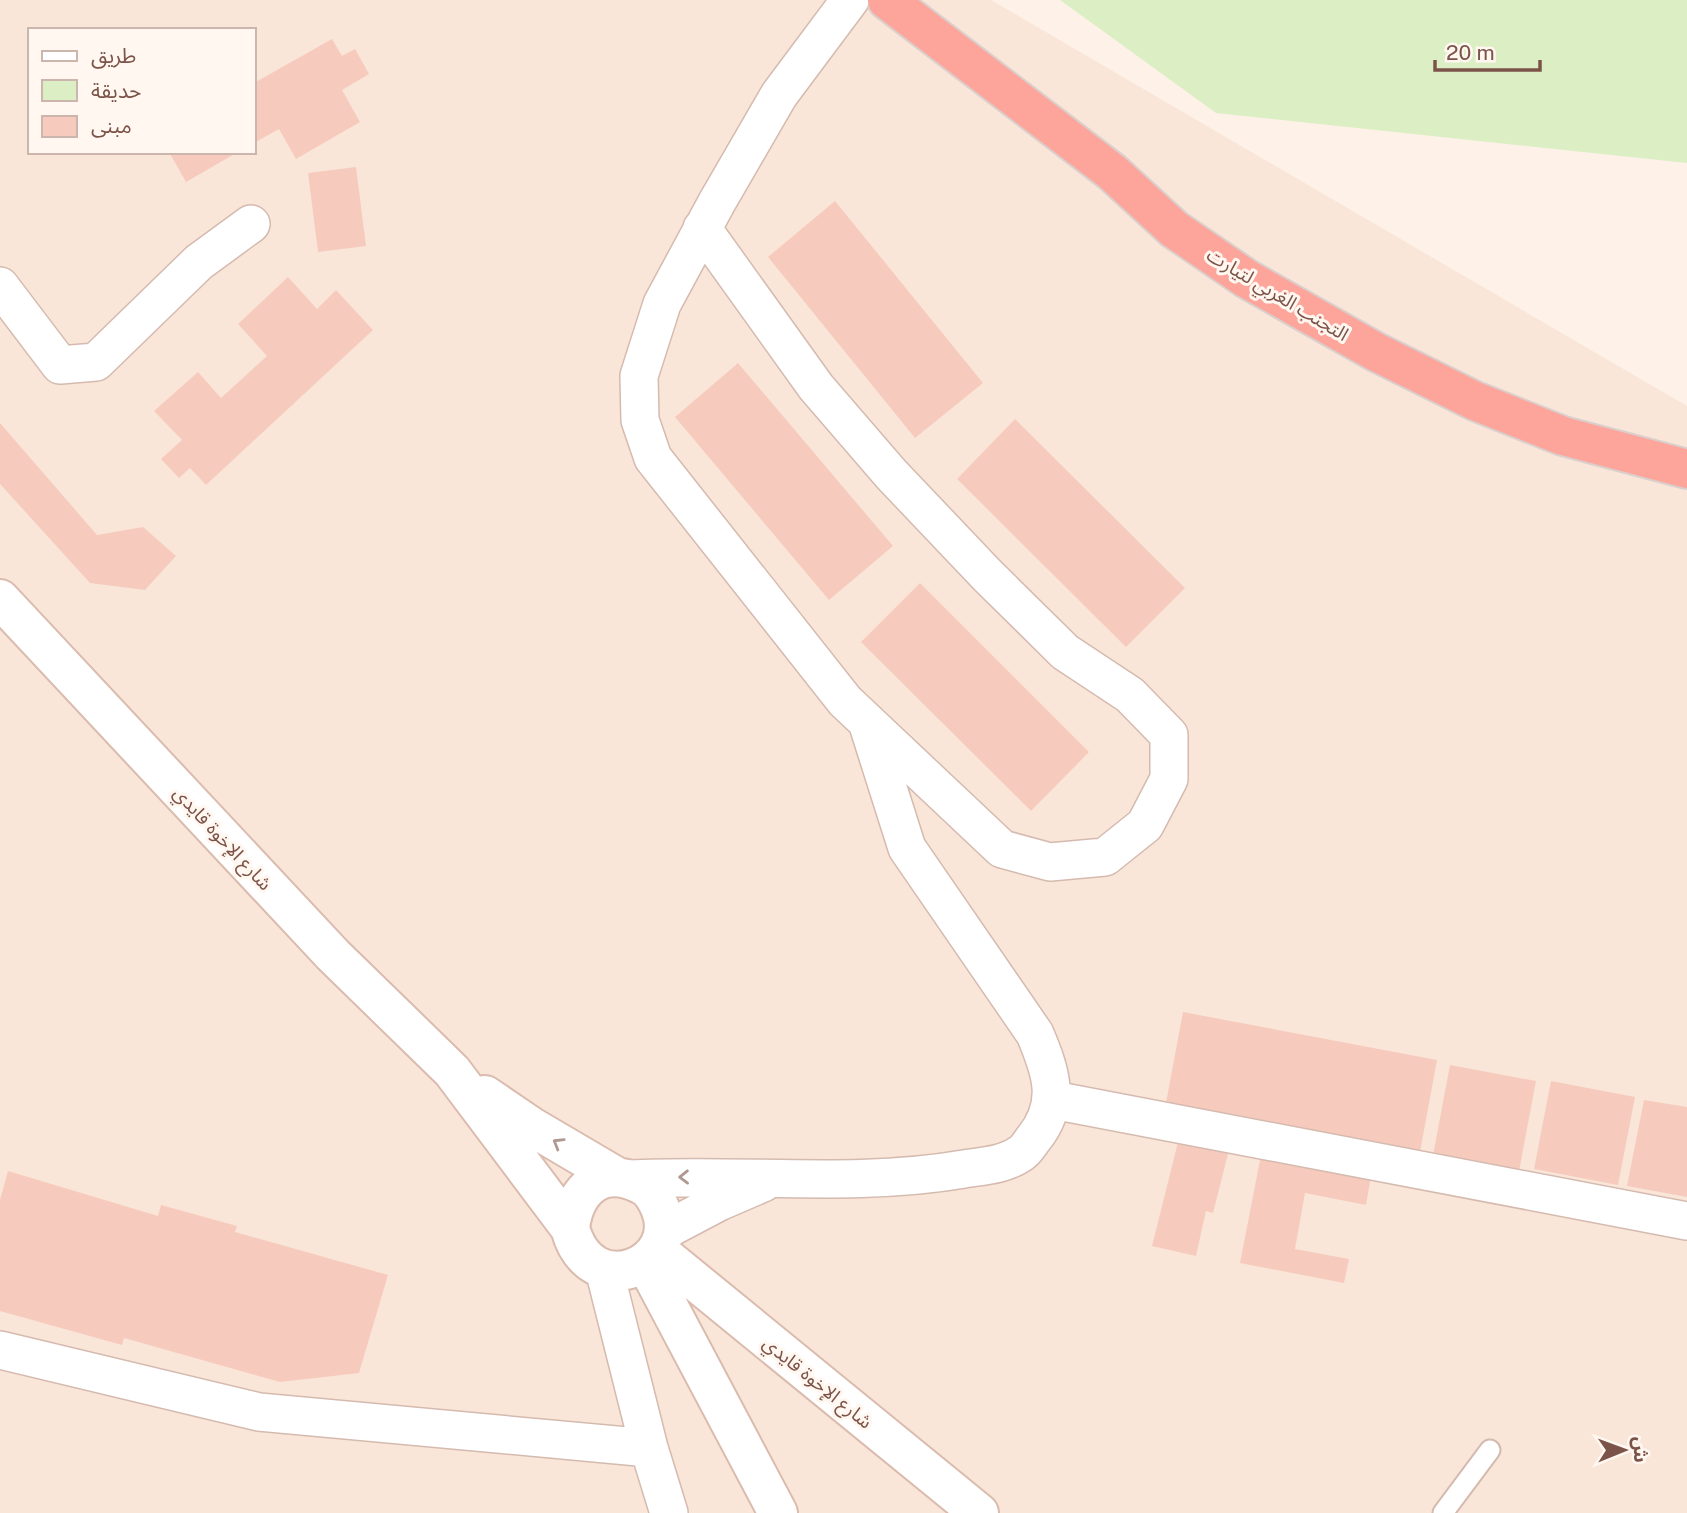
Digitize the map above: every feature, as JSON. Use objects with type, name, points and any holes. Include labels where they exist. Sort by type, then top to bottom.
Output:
[{"type":"highway","name":"التجنب الغربي لتيارت","points":[[887,0],[1112,172],[1174,229],[1247,279],[1376,352],[1475,401],[1563,436],[1687,469]]},
{"type":"main road","name":"شارع الإخوة قايدي","points":[[0,599],[333,955],[452,1071],[570,1228]]},
{"type":"main road","name":"شارع الإخوة قايدي","points":[[452,1071],[532,1127],[624,1178]]},
{"type":"main road","points":[[624,1178],[645,1186],[656,1199],[663,1214],[655,1248],[632,1269],[618,1271],[592,1264],[581,1254],[570,1228],[573,1209],[583,1192],[598,1181],[624,1178]]},
{"type":"main road","name":"شارع الإخوة قايدي","points":[[655,1248],[979,1513]]},
{"type":"main road","points":[[655,1248],[778,1513]]},
{"type":"street","points":[[702,228],[816,387],[891,474],[986,575],[1065,652],[1130,695],[1168,735],[1169,779],[1145,825],[1105,856],[1049,862],[1002,849],[845,701],[653,458],[640,420],[639,376],[662,304],[702,228],[779,94],[850,0]]},
{"type":"street","points":[[0,286],[60,365],[96,362],[199,262],[251,223]]},
{"type":"street","points":[[624,1178],[875,1178],[938,1174],[995,1164],[1022,1154],[1043,1127],[1052,1100],[1048,1066],[1035,1034],[907,848],[866,721]]},
{"type":"street","points":[[1052,1100],[1687,1221]]},
{"type":"street","points":[[655,1248],[719,1202],[777,1178]]},
{"type":"street","points":[[604,1269],[668,1513]]},
{"type":"street","points":[[0,1350],[259,1412],[649,1448]]},
{"type":"lane","points":[[1443,1513],[1490,1450]]},
{"type":"shaded area","points":[[0,0],[991,0],[1687,406],[1687,1513],[0,1513]]},
{"type":"green space","points":[[1060,0],[1687,0],[1687,163],[1216,113]]},
{"type":"building","points":[[332,39],[342,56],[355,49],[369,74],[342,90],[360,122],[296,159],[279,129],[256,142],[256,82]]},
{"type":"building","points":[[170,154],[235,154],[186,182]]},
{"type":"building","points":[[356,167],[366,246],[318,252],[308,173]]},
{"type":"building","points":[[835,201],[983,383],[915,438],[768,257]]},
{"type":"building","points":[[288,277],[317,309],[336,290],[373,330],[206,485],[190,468],[179,478],[161,459],[182,440],[154,411],[198,372],[221,398],[267,356],[238,324]]},
{"type":"building","points":[[738,363],[893,546],[829,600],[675,417]]},
{"type":"building","points":[[1015,419],[1185,588],[1126,647],[957,479]]},
{"type":"building","points":[[0,423],[97,535],[143,527],[176,556],[145,590],[90,583],[0,484]]},
{"type":"building","points":[[920,583],[1089,752],[1031,811],[861,642]]},
{"type":"building","points":[[1183,1012],[1437,1060],[1420,1152],[1166,1103]]},
{"type":"building","points":[[1450,1065],[1536,1081],[1519,1171],[1433,1155]]},
{"type":"building","points":[[1551,1081],[1635,1097],[1618,1185],[1534,1169]]},
{"type":"building","points":[[1644,1100],[1687,1107],[1687,1197],[1627,1186]]},
{"type":"building","points":[[1180,1134],[1230,1146],[1213,1213],[1206,1211],[1196,1256],[1152,1246]]},
{"type":"building","points":[[1261,1155],[1371,1176],[1366,1205],[1305,1193],[1295,1249],[1349,1259],[1344,1283],[1240,1263]]},
{"type":"building","points":[[8,1171],[158,1216],[161,1205],[237,1226],[235,1232],[388,1275],[359,1373],[280,1382],[124,1338],[122,1345],[0,1311],[0,1200]]}]
